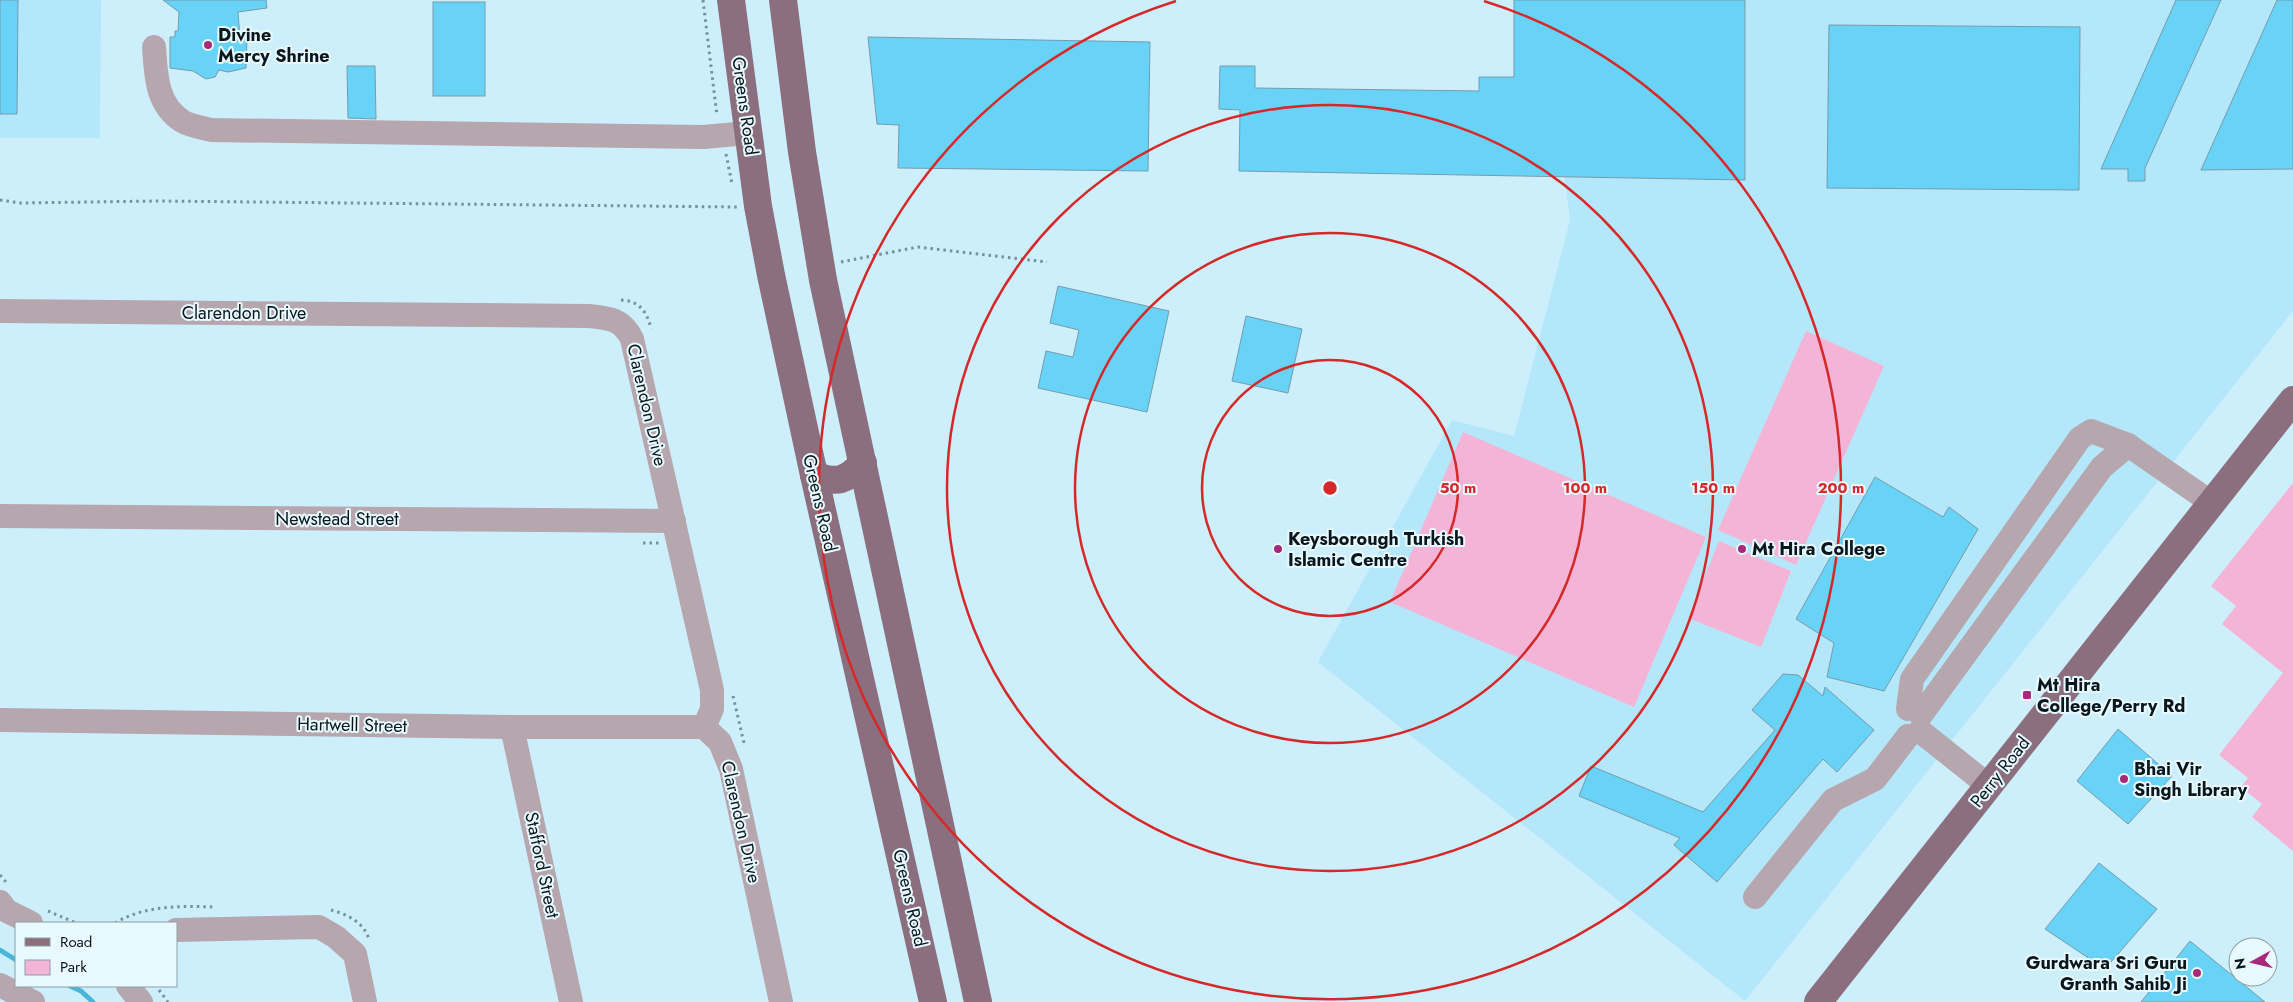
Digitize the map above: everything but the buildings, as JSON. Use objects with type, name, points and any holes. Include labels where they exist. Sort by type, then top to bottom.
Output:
[{"type":"main road","name":"Greens Road","points":[[731,0],[748,133],[771,275],[814,475],[933,1002]]},
{"type":"main road","points":[[783,0],[802,152],[823,280],[978,1002]]},
{"type":"main road","name":"Perry Road","points":[[1818,1002],[2293,400]]},
{"type":"main road","points":[[814,475],[828,481],[838,481],[851,474],[863,463]]},
{"type":"street","points":[[154,47],[157,81],[165,107],[183,122],[212,130],[702,137],[748,133]]},
{"type":"street","name":"Clarendon Drive","points":[[0,311],[588,316],[616,321],[626,327],[632,339],[712,690],[712,709],[704,727],[720,742],[731,769],[781,1002]]},
{"type":"street","points":[[1989,786],[1914,723],[1912,679],[2080,438],[2091,431],[2128,445],[2212,504]]},
{"type":"street","points":[[1755,897],[1833,800],[1875,779],[2102,466],[2128,445]]},
{"type":"street","name":"Newstead Street","points":[[0,516],[674,522]]},
{"type":"street","name":"Hartwell Street","points":[[0,720],[512,727],[704,727]]},
{"type":"street","name":"Stafford Street","points":[[512,727],[571,1002]]},
{"type":"street","points":[[0,902],[7,911],[29,922]]},
{"type":"street","points":[[178,930],[319,927],[336,936],[355,954],[365,1002]]},
{"type":"street","points":[[0,985],[32,1002]]},
{"type":"street","points":[[129,987],[141,1002]]},
{"type":"path","points":[[0,200],[20,203],[158,201],[738,207]]},
{"type":"path","points":[[838,262],[881,252],[918,247],[1047,262]]},
{"type":"path","points":[[615,300],[628,301],[640,306],[648,318],[652,333]]},
{"type":"path","points":[[732,689],[744,746]]},
{"type":"path","points":[[156,987],[168,1002]]},
{"type":"shaded area","points":[[0,0],[101,0],[100,138],[0,138]]},
{"type":"shaded area","name":"Mt Hira College","points":[[1542,0],[2293,0],[2293,311],[1745,1001],[1318,662],[1452,420],[1514,436],[1570,220]]},
{"type":"green space","points":[[1806,331],[1884,366],[1796,565],[1718,530]]},
{"type":"green space","points":[[1463,432],[1706,537],[1634,707],[1390,602]]},
{"type":"green space","points":[[2293,483],[2293,851],[2252,817],[2262,804],[2241,787],[2248,778],[2219,755],[2283,673],[2222,624],[2236,606],[2211,586]]},
{"type":"green space","points":[[1719,541],[1791,571],[1761,647],[1688,618]]},
{"type":"waterway","points":[[0,950],[15,959]]},
{"type":"waterway","points":[[72,987],[81,991],[93,1002]]},
{"type":"place","name":"Divine Mercy Shrine","points":[[208,45]]},
{"type":"place","name":"Keysborough Turkish Islamic Centre","points":[[1278,549]]},
{"type":"place","name":"Mt Hira College","points":[[1742,549]]},
{"type":"place","name":"Mt Hira College/Perry Rd","points":[[2027,695]]},
{"type":"place","name":"Bhai Vir Singh Library","points":[[2124,779]]},
{"type":"place","name":"Gurdwara Sri Guru Granth Sahib Ji","points":[[2197,973]]}]
